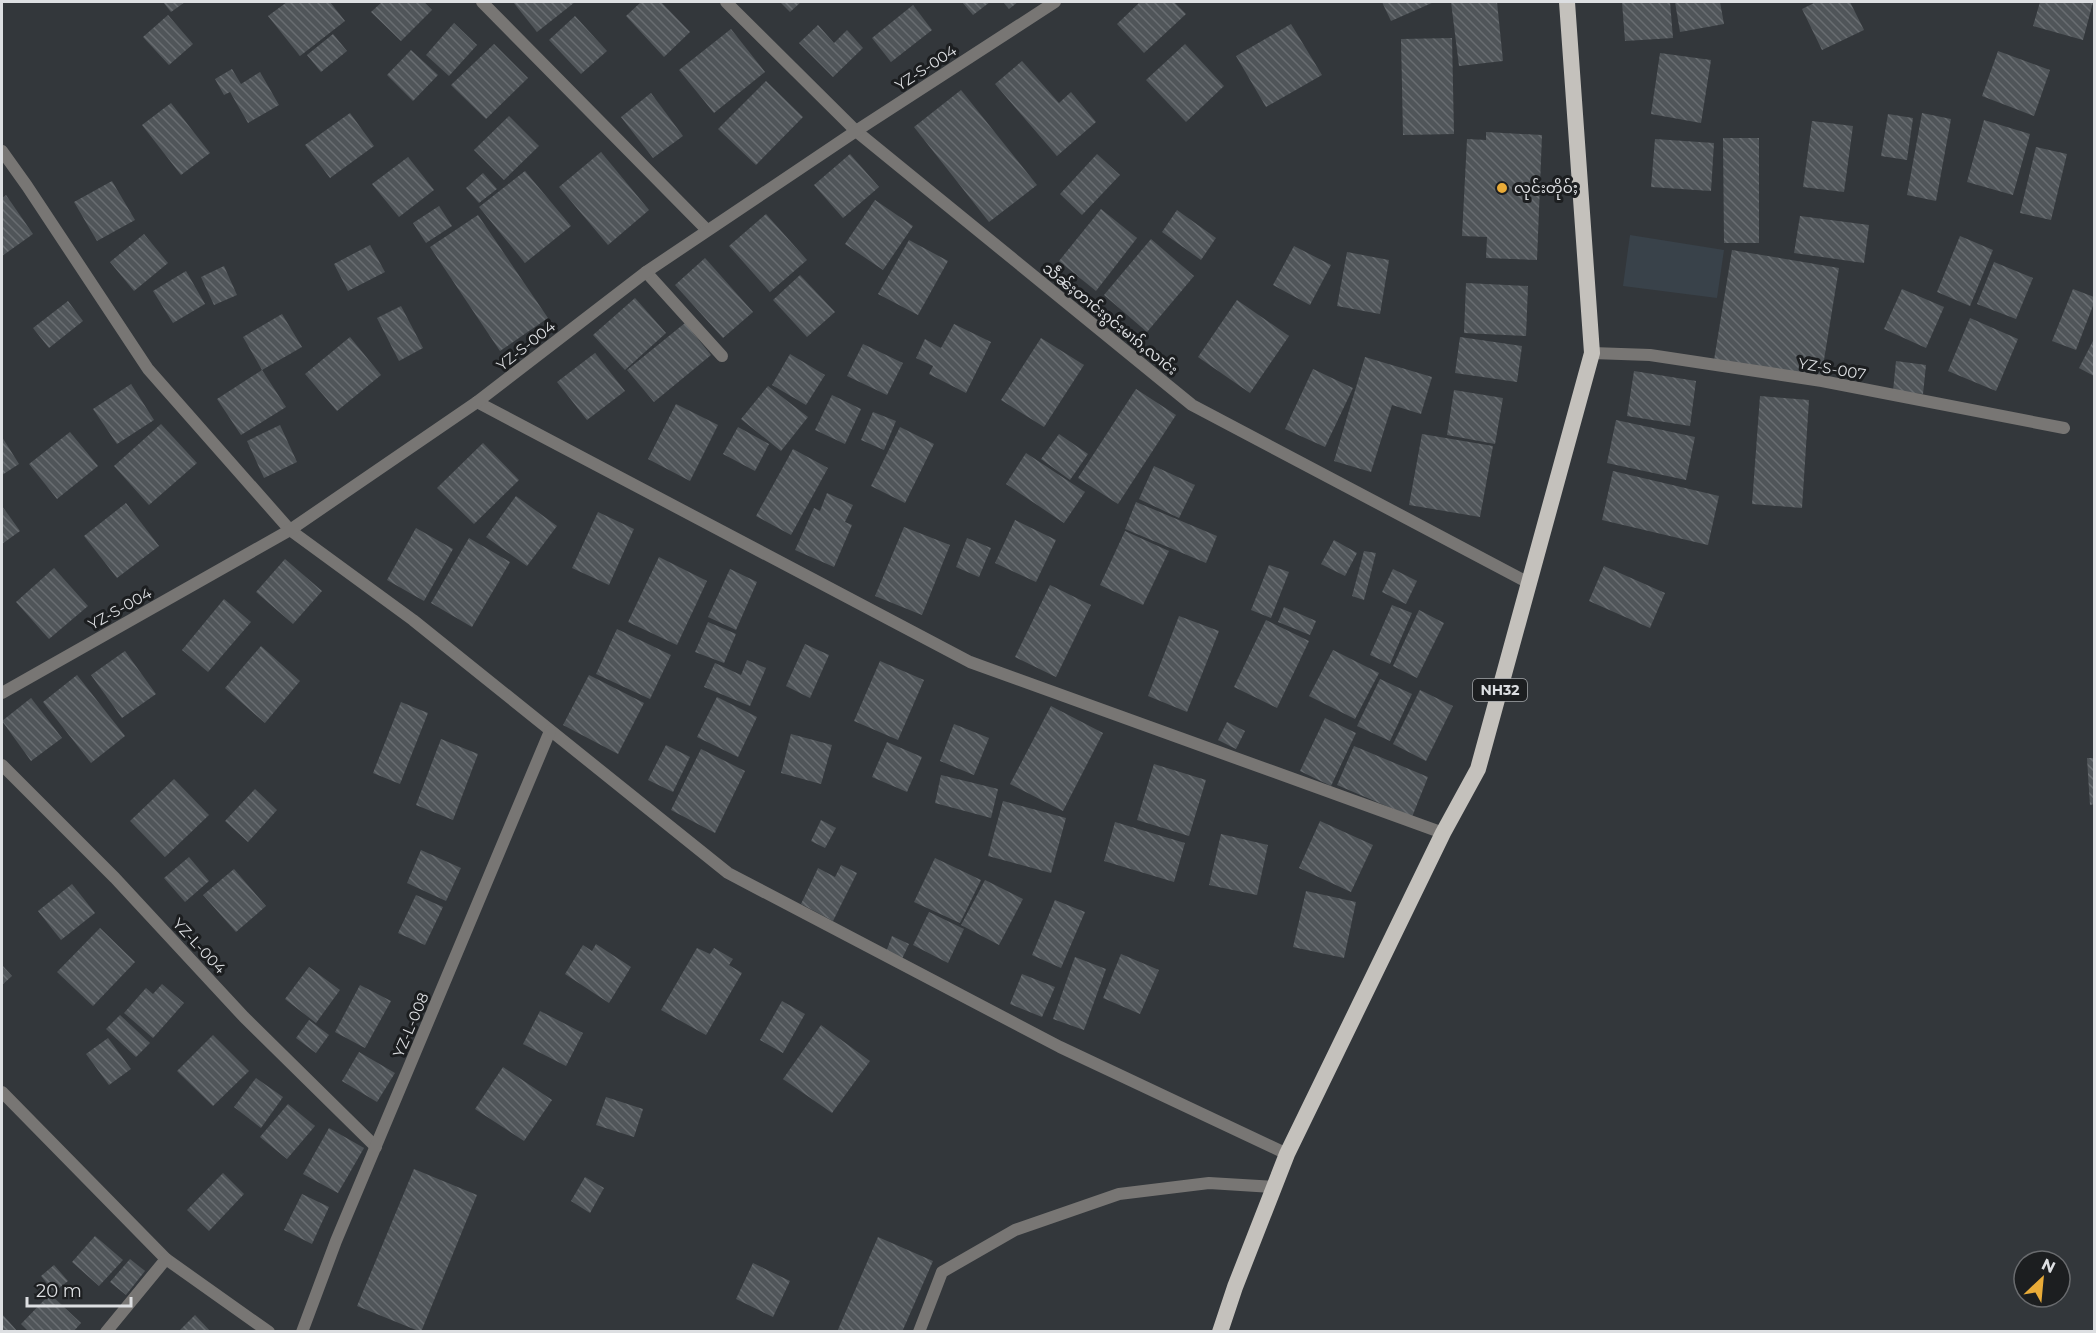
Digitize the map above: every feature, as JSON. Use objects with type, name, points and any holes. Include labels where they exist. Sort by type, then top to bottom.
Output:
[{"type":"highway","name":"NH32","points":[[1220,1332],[1287,1154],[1443,833],[1478,769],[1592,353],[1568,2]]},
{"type":"street","points":[[482,2],[707,230]]},
{"type":"street","name":"သဵၼ်ႈတၢင်းၵွင်းမၢၵ်ႇလၢင်း","points":[[726,2],[855,131],[1192,405],[1529,583]]},
{"type":"street","name":"YZ-S-004","points":[[2,693],[290,530],[477,402],[646,272],[855,131],[1056,2]]},
{"type":"street","points":[[2,151],[148,369],[290,530],[413,620],[728,873],[1060,1047],[1287,1154]]},
{"type":"street","points":[[646,272],[722,356]]},
{"type":"street","name":"YZ-S-007","points":[[1592,353],[1650,355],[1822,381],[2064,428]]},
{"type":"street","points":[[477,402],[970,662],[1443,833]]},
{"type":"street","name":"YZ-L-008","points":[[302,1332],[336,1241],[550,730]]},
{"type":"street","name":"YZ-L-004","points":[[2,765],[115,878],[244,1017],[376,1148]]},
{"type":"street","points":[[2,1092],[166,1259],[269,1332]]},
{"type":"street","points":[[919,1332],[942,1272],[1015,1230],[1119,1194],[1209,1183],[1274,1188]]},
{"type":"street","points":[[106,1332],[166,1259]]},
{"type":"shaded area","points":[[1630,235],[1724,250],[1717,298],[1623,286]]},
{"type":"building","points":[[163,2],[185,2],[171,12]]},
{"type":"building","points":[[287,2],[330,2],[345,21],[300,56],[268,16]]},
{"type":"building","points":[[382,2],[424,2],[432,10],[401,41],[371,12]]},
{"type":"building","points":[[513,2],[575,2],[537,32]]},
{"type":"building","points":[[641,2],[661,2],[690,32],[664,57],[626,16]]},
{"type":"building","points":[[780,2],[801,2],[790,12]]},
{"type":"building","points":[[962,2],[990,2],[973,15]]},
{"type":"building","points":[[1003,2],[1018,2],[1009,9]]},
{"type":"building","points":[[1140,2],[1174,2],[1186,14],[1144,53],[1117,24]]},
{"type":"building","points":[[1382,2],[1434,2],[1391,21]]},
{"type":"building","points":[[1451,2],[1497,2],[1503,61],[1459,66]]},
{"type":"building","points":[[1622,2],[1670,2],[1673,38],[1625,41]]},
{"type":"building","points":[[1675,2],[1720,2],[1724,24],[1680,32]]},
{"type":"building","points":[[1816,2],[1850,2],[1864,30],[1822,50],[1802,9]]},
{"type":"building","points":[[2040,2],[2093,2],[2083,40],[2033,26]]},
{"type":"building","points":[[913,5],[932,30],[891,62],[872,38]]},
{"type":"building","points":[[168,15],[193,44],[169,65],[143,37]]},
{"type":"building","points":[[575,16],[607,51],[581,74],[549,40]]},
{"type":"building","points":[[454,23],[477,45],[449,76],[426,55]]},
{"type":"building","points":[[1291,24],[1322,75],[1266,107],[1236,56]]},
{"type":"building","points":[[818,25],[834,43],[847,30],[863,48],[833,77],[799,43]]},
{"type":"building","points":[[731,29],[765,72],[714,113],[679,70]]},
{"type":"building","points":[[333,34],[347,51],[321,72],[307,55]]},
{"type":"building","points":[[1452,38],[1454,134],[1403,135],[1401,39]]},
{"type":"building","points":[[494,44],[528,78],[486,119],[451,85]]},
{"type":"building","points":[[1185,44],[1224,86],[1186,122],[1146,80]]},
{"type":"building","points":[[411,50],[438,75],[413,101],[387,75]]},
{"type":"building","points":[[1998,51],[2050,70],[2034,116],[1982,96]]},
{"type":"building","points":[[1660,53],[1711,60],[1701,123],[1651,114]]},
{"type":"building","points":[[1022,61],[1059,103],[1071,92],[1096,122],[1057,156],[995,84]]},
{"type":"building","points":[[232,69],[241,84],[260,72],[279,105],[248,123],[230,92],[224,95],[215,79]]},
{"type":"building","points":[[766,81],[803,117],[756,165],[718,129]]},
{"type":"building","points":[[961,90],[1037,185],[989,222],[914,127]]},
{"type":"building","points":[[651,93],[683,136],[653,158],[621,117]]},
{"type":"building","points":[[171,103],[210,153],[181,175],[142,125]]},
{"type":"building","points":[[350,113],[374,146],[330,178],[305,145]]},
{"type":"building","points":[[1922,113],[1951,119],[1936,201],[1907,195]]},
{"type":"building","points":[[1888,114],[1913,118],[1907,160],[1881,156]]},
{"type":"building","points":[[509,116],[539,146],[504,180],[474,150]]},
{"type":"building","points":[[1984,120],[2030,134],[2013,195],[1967,182]]},
{"type":"building","points":[[1812,121],[1853,126],[1844,192],[1803,187]]},
{"type":"building","name":"လုင်းတိုဝ်ႈ","points":[[1486,132],[1542,135],[1537,260],[1486,258],[1487,237],[1462,236],[1467,139],[1486,140]]},
{"type":"building","points":[[1723,138],[1759,138],[1759,243],[1724,243]]},
{"type":"building","points":[[1655,139],[1714,143],[1711,191],[1651,187]]},
{"type":"building","points":[[2036,147],[2067,154],[2051,220],[2020,213]]},
{"type":"building","points":[[601,152],[649,210],[608,245],[559,187]]},
{"type":"building","points":[[850,154],[879,187],[843,218],[814,185]]},
{"type":"building","points":[[1097,154],[1120,175],[1082,215],[1060,194]]},
{"type":"building","points":[[408,157],[434,190],[399,217],[372,184]]},
{"type":"building","points":[[525,171],[571,226],[525,263],[479,207]]},
{"type":"building","points":[[483,173],[497,189],[479,203],[466,188]]},
{"type":"building","points":[[112,181],[135,220],[97,241],[74,202]]},
{"type":"building","points":[[6,195],[33,234],[2,256],[2,198]]},
{"type":"building","points":[[875,200],[913,226],[883,270],[845,244]]},
{"type":"building","points":[[439,206],[452,226],[426,243],[413,223]]},
{"type":"building","points":[[1101,209],[1137,238],[1096,291],[1059,261]]},
{"type":"building","points":[[1177,210],[1216,238],[1201,260],[1162,232]]},
{"type":"building","points":[[766,214],[807,260],[770,292],[729,246]]},
{"type":"building","points":[[478,215],[548,318],[500,351],[430,247]]},
{"type":"building","points":[[1800,216],[1869,225],[1864,263],[1794,253]]},
{"type":"building","points":[[144,234],[168,263],[134,291],[110,262]]},
{"type":"building","points":[[1960,236],[1993,250],[1970,306],[1937,292]]},
{"type":"building","points":[[1151,239],[1194,276],[1147,332],[1104,295]]},
{"type":"building","points":[[909,240],[948,261],[918,315],[878,294]]},
{"type":"building","points":[[370,245],[385,272],[348,291],[334,264]]},
{"type":"building","points":[[1294,246],[1331,265],[1310,305],[1273,285]]},
{"type":"building","points":[[1732,250],[1839,268],[1821,378],[1714,360]]},
{"type":"building","points":[[1347,252],[1389,260],[1380,314],[1337,306]]},
{"type":"building","points":[[705,258],[753,312],[723,338],[675,285]]},
{"type":"building","points":[[1994,262],[2033,278],[2016,319],[1977,304]]},
{"type":"building","points":[[224,266],[237,295],[214,305],[201,277]]},
{"type":"building","points":[[186,271],[205,304],[173,323],[153,291]]},
{"type":"building","points":[[800,275],[835,312],[807,337],[773,300]]},
{"type":"building","points":[[1466,283],[1528,286],[1526,336],[1464,333]]},
{"type":"building","points":[[1902,289],[1944,307],[1926,348],[1884,329]]},
{"type":"building","points":[[2073,289],[2094,297],[2094,303],[2076,350],[2052,341]]},
{"type":"building","points":[[635,298],[666,333],[625,370],[593,335]]},
{"type":"building","points":[[1237,300],[1289,336],[1250,393],[1198,357]]},
{"type":"building","points":[[68,301],[83,321],[49,348],[33,328]]},
{"type":"building","points":[[401,306],[423,348],[399,361],[377,318]]},
{"type":"building","points":[[282,314],[302,347],[262,370],[243,337]]},
{"type":"building","points":[[1970,318],[2018,339],[1996,391],[1948,371]]},
{"type":"building","points":[[685,323],[711,355],[654,402],[627,370]]},
{"type":"building","points":[[954,324],[991,342],[966,393],[929,374],[933,366],[916,358],[925,339],[941,348]]},
{"type":"building","points":[[350,337],[381,375],[337,411],[305,374]]},
{"type":"building","points":[[1460,337],[1522,346],[1517,382],[1455,373]]},
{"type":"building","points":[[1041,338],[1084,365],[1044,427],[1001,400]]},
{"type":"building","points":[[2094,339],[2094,376],[2079,368]]},
{"type":"building","points":[[863,344],[903,363],[887,395],[847,376]]},
{"type":"building","points":[[595,353],[625,391],[587,420],[557,382]]},
{"type":"building","points":[[790,354],[825,375],[806,405],[772,385]]},
{"type":"building","points":[[1365,357],[1432,377],[1421,414],[1392,405],[1371,472],[1334,461]]},
{"type":"building","points":[[1896,361],[1926,365],[1923,394],[1893,391]]},
{"type":"building","points":[[1313,369],[1353,388],[1325,447],[1285,429]]},
{"type":"building","points":[[262,370],[286,407],[241,435],[217,399]]},
{"type":"building","points":[[1634,371],[1696,381],[1690,426],[1627,416]]},
{"type":"building","points":[[131,384],[154,420],[117,444],[93,409]]},
{"type":"building","points":[[768,386],[808,417],[781,451],[741,419]]},
{"type":"building","points":[[1136,389],[1176,415],[1118,504],[1078,478]]},
{"type":"building","points":[[1454,390],[1503,398],[1495,444],[1447,435]]},
{"type":"building","points":[[832,395],[861,409],[845,444],[815,430]]},
{"type":"building","points":[[1760,396],[1809,400],[1802,508],[1752,504]]},
{"type":"building","points":[[676,404],[718,425],[690,481],[648,459]]},
{"type":"building","points":[[873,412],[896,421],[884,450],[861,440]]},
{"type":"building","points":[[1616,420],[1695,437],[1686,480],[1607,463]]},
{"type":"building","points":[[161,424],[197,463],[149,505],[114,466]]},
{"type":"building","points":[[280,425],[297,462],[264,478],[247,441]]},
{"type":"building","points":[[738,427],[769,444],[755,471],[723,454]]},
{"type":"building","points":[[900,427],[934,444],[905,503],[871,486]]},
{"type":"building","points":[[70,432],[98,466],[57,499],[29,464]]},
{"type":"building","points":[[1059,434],[1088,454],[1070,480],[1041,459]]},
{"type":"building","points":[[1422,434],[1493,446],[1480,517],[1409,505]]},
{"type":"building","points":[[2,437],[19,464],[2,475]]},
{"type":"building","points":[[483,443],[519,480],[474,524],[437,488]]},
{"type":"building","points":[[793,449],[828,468],[791,535],[756,516]]},
{"type":"building","points":[[1026,453],[1085,492],[1064,523],[1006,484]]},
{"type":"building","points":[[1154,466],[1195,485],[1179,518],[1139,499]]},
{"type":"building","points":[[1613,471],[1719,496],[1708,545],[1602,520]]},
{"type":"building","points":[[827,493],[853,505],[845,522],[852,525],[834,567],[795,550],[814,508],[820,511]]},
{"type":"building","points":[[516,496],[557,526],[527,566],[486,537]]},
{"type":"building","points":[[1136,502],[1217,536],[1206,563],[1125,529]]},
{"type":"building","points":[[126,503],[159,546],[117,578],[84,536]]},
{"type":"building","points":[[2,506],[20,531],[2,544]]},
{"type":"building","points":[[598,512],[634,529],[609,585],[572,568]]},
{"type":"building","points":[[1015,520],[1056,540],[1036,582],[995,563]]},
{"type":"building","points":[[904,527],[950,545],[922,615],[875,596]]},
{"type":"building","points":[[416,528],[453,549],[424,601],[387,580]]},
{"type":"building","points":[[1125,531],[1169,551],[1143,605],[1100,585]]},
{"type":"building","points":[[469,538],[510,562],[472,627],[431,603]]},
{"type":"building","points":[[967,538],[991,548],[979,577],[956,567]]},
{"type":"building","points":[[1334,540],[1357,553],[1345,576],[1321,564]]},
{"type":"building","points":[[1364,551],[1376,553],[1364,600],[1352,596]]},
{"type":"building","points":[[659,557],[707,581],[677,645],[628,622]]},
{"type":"building","points":[[285,559],[322,591],[293,624],[256,592]]},
{"type":"building","points":[[1269,565],[1289,572],[1271,618],[1251,610]]},
{"type":"building","points":[[1604,566],[1665,593],[1650,628],[1589,601]]},
{"type":"building","points":[[54,568],[88,606],[49,639],[16,602]]},
{"type":"building","points":[[730,569],[757,582],[736,630],[708,617]]},
{"type":"building","points":[[1393,569],[1417,581],[1406,604],[1382,592]]},
{"type":"building","points":[[1050,585],[1091,605],[1056,677],[1015,657]]},
{"type":"building","points":[[224,599],[251,622],[208,672],[182,650]]},
{"type":"building","points":[[1392,605],[1412,613],[1390,664],[1370,655]]},
{"type":"building","points":[[1284,607],[1316,621],[1310,635],[1278,622]]},
{"type":"building","points":[[1419,610],[1444,623],[1417,678],[1393,666]]},
{"type":"building","points":[[1179,616],[1219,631],[1187,712],[1148,696]]},
{"type":"building","points":[[1266,620],[1309,641],[1277,708],[1234,687]]},
{"type":"building","points":[[708,622],[736,634],[724,663],[695,652]]},
{"type":"building","points":[[617,629],[671,655],[650,699],[596,674]]},
{"type":"building","points":[[805,644],[829,655],[810,698],[786,686]]},
{"type":"building","points":[[261,646],[300,681],[265,723],[225,688]]},
{"type":"building","points":[[1333,650],[1379,673],[1355,719],[1309,696]]},
{"type":"building","points":[[125,651],[156,694],[122,718],[91,675]]},
{"type":"building","points":[[747,660],[766,668],[750,706],[704,687],[715,663],[741,675]]},
{"type":"building","points":[[880,661],[924,680],[898,740],[854,721]]},
{"type":"building","points":[[77,675],[125,736],[91,763],[43,702]]},
{"type":"building","points":[[589,675],[644,703],[618,754],[563,725]]},
{"type":"building","points":[[1380,679],[1412,694],[1390,741],[1357,726]]},
{"type":"building","points":[[1420,690],[1453,706],[1426,761],[1393,744]]},
{"type":"building","points":[[717,697],[757,717],[738,757],[697,737]]},
{"type":"building","points":[[31,698],[62,738],[31,761],[2,721]]},
{"type":"building","points":[[401,702],[428,713],[400,784],[373,773]]},
{"type":"building","points":[[1051,706],[1103,733],[1063,811],[1010,784]]},
{"type":"building","points":[[1325,718],[1356,733],[1331,786],[1300,771]]},
{"type":"building","points":[[1227,722],[1245,731],[1236,749],[1218,740]]},
{"type":"building","points":[[954,724],[989,738],[974,775],[940,761]]},
{"type":"building","points":[[791,734],[832,745],[821,784],[781,773]]},
{"type":"building","points":[[441,739],[478,754],[453,820],[416,805]]},
{"type":"building","points":[[887,742],[922,757],[907,792],[872,777]]},
{"type":"building","points":[[666,745],[690,757],[673,792],[648,780]]},
{"type":"building","points":[[1354,746],[1428,777],[1412,817],[1337,785]]},
{"type":"building","points":[[701,749],[745,771],[715,833],[671,810]]},
{"type":"building","points":[[2087,758],[2094,758],[2094,804],[2090,805]]},
{"type":"building","points":[[1154,764],[1206,780],[1189,836],[1137,820]]},
{"type":"building","points":[[941,775],[998,789],[991,818],[935,803]]},
{"type":"building","points":[[174,779],[209,815],[165,857],[130,821]]},
{"type":"building","points":[[255,789],[277,810],[248,842],[225,821]]},
{"type":"building","points":[[1003,801],[1066,818],[1051,873],[988,856]]},
{"type":"building","points":[[821,820],[836,828],[825,848],[811,841]]},
{"type":"building","points":[[1320,821],[1373,845],[1351,892],[1299,868]]},
{"type":"building","points":[[1115,822],[1185,843],[1174,882],[1104,861]]},
{"type":"building","points":[[1221,834],[1268,845],[1257,895],[1209,885]]},
{"type":"building","points":[[421,850],[461,868],[446,901],[407,883]]},
{"type":"building","points":[[189,857],[209,881],[185,902],[164,878]]},
{"type":"building","points":[[935,858],[981,880],[960,923],[914,902]]},
{"type":"building","points":[[841,865],[857,873],[833,921],[801,904],[818,868],[835,877]]},
{"type":"building","points":[[234,869],[266,906],[236,932],[203,895]]},
{"type":"building","points":[[985,880],[1023,899],[999,945],[961,925]]},
{"type":"building","points":[[72,884],[95,913],[61,940],[38,911]]},
{"type":"building","points":[[1306,891],[1356,902],[1344,958],[1293,947]]},
{"type":"building","points":[[416,895],[443,907],[425,945],[398,933]]},
{"type":"building","points":[[1055,900],[1085,912],[1061,968],[1032,955]]},
{"type":"building","points":[[929,912],[964,929],[948,963],[913,945]]},
{"type":"building","points":[[100,928],[135,962],[93,1006],[57,972]]},
{"type":"building","points":[[892,936],[909,944],[901,961],[885,955]]},
{"type":"building","points":[[596,944],[631,967],[609,1003],[565,974],[583,945],[592,951]]},
{"type":"building","points":[[697,948],[710,954],[714,948],[733,959],[729,965],[742,973],[706,1035],[661,1010]]},
{"type":"building","points":[[1121,954],[1159,970],[1140,1014],[1103,998]]},
{"type":"building","points":[[1075,957],[1106,969],[1084,1030],[1053,1019]]},
{"type":"building","points":[[2,965],[12,976],[2,985]]},
{"type":"building","points":[[309,967],[340,990],[316,1023],[285,999]]},
{"type":"building","points":[[1022,974],[1055,987],[1042,1017],[1010,1004]]},
{"type":"building","points":[[162,984],[184,1003],[153,1038],[124,1013],[146,988],[153,994]]},
{"type":"building","points":[[360,985],[391,1001],[365,1048],[335,1032]]},
{"type":"building","points":[[782,1001],[805,1014],[783,1053],[760,1040]]},
{"type":"building","points":[[540,1011],[583,1033],[566,1066],[523,1044]]},
{"type":"building","points":[[120,1015],[150,1043],[136,1057],[106,1029]]},
{"type":"building","points":[[309,1020],[329,1035],[316,1053],[296,1038]]},
{"type":"building","points":[[821,1025],[870,1061],[832,1113],[783,1079]]},
{"type":"building","points":[[213,1035],[249,1071],[213,1106],[177,1071]]},
{"type":"building","points":[[108,1038],[131,1069],[109,1085],[86,1054]]},
{"type":"building","points":[[359,1052],[395,1073],[377,1102],[342,1081]]},
{"type":"building","points":[[503,1067],[552,1100],[524,1141],[475,1109]]},
{"type":"building","points":[[256,1078],[283,1097],[261,1128],[234,1107]]},
{"type":"building","points":[[606,1097],[643,1109],[634,1137],[596,1125]]},
{"type":"building","points":[[288,1104],[315,1126],[287,1159],[260,1137]]},
{"type":"building","points":[[329,1128],[364,1148],[338,1193],[303,1174]]},
{"type":"building","points":[[414,1169],[477,1195],[421,1332],[357,1306]]},
{"type":"building","points":[[223,1173],[244,1194],[209,1231],[187,1210]]},
{"type":"building","points":[[585,1177],[604,1188],[590,1213],[571,1201]]},
{"type":"building","points":[[302,1194],[329,1207],[312,1244],[284,1230]]},
{"type":"building","points":[[95,1236],[123,1260],[99,1286],[72,1262]]},
{"type":"building","points":[[878,1237],[933,1261],[902,1332],[837,1332]]},
{"type":"building","points":[[130,1259],[145,1271],[126,1295],[110,1282]]},
{"type":"building","points":[[753,1263],[790,1281],[773,1317],[736,1299]]},
{"type":"building","points":[[54,1265],[68,1281],[54,1292],[41,1276]]},
{"type":"building","points":[[50,1294],[81,1323],[73,1332],[29,1332],[21,1324]]},
{"type":"building","points":[[2,1314],[18,1332],[2,1332]]},
{"type":"building","points":[[195,1315],[211,1332],[178,1332]]},
{"type":"place","name":"လုင်းတိုဝ်ႈ","points":[[1502,188]]}]
